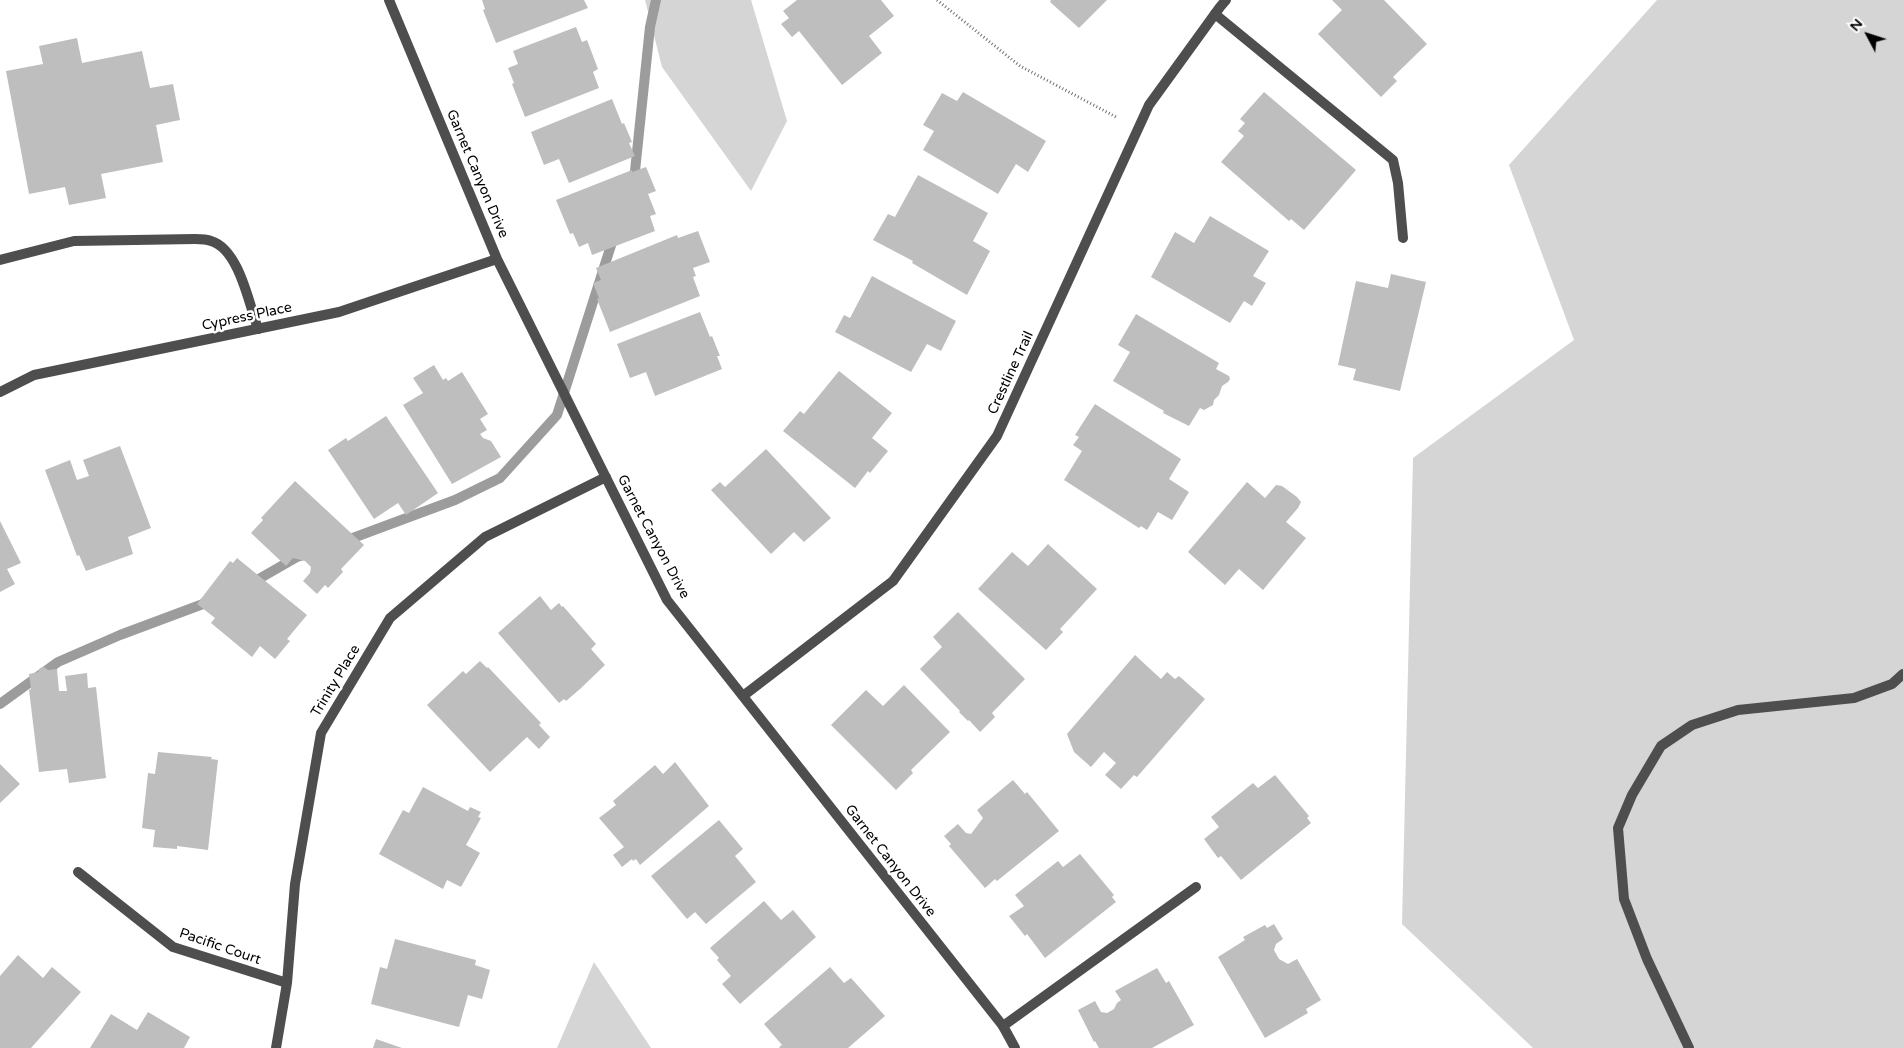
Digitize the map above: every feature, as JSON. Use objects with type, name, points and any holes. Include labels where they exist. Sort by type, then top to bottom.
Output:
[{"type":"street","name":"Garnet Canyon Drive","points":[[389,0],[497,259],[667,600],[1003,1026],[1014,1048]]},
{"type":"street","name":"Crestline Trail","points":[[743,696],[893,581],[997,436],[1149,105],[1226,0]]},
{"type":"street","points":[[1215,14],[1393,160],[1398,183],[1404,238]]},
{"type":"street","points":[[0,260],[74,241],[195,239],[212,241],[225,251],[236,265],[258,329]]},
{"type":"street","name":"Cypress Place","points":[[0,392],[34,376],[338,312],[497,259]]},
{"type":"street","name":"Trinity Place","points":[[276,1048],[287,983],[295,884],[321,733],[390,618],[485,537],[606,477]]},
{"type":"street","points":[[1689,1048],[1647,959],[1624,900],[1618,828],[1632,795],[1661,746],[1692,725],[1738,710],[1854,698],[1892,684],[1903,674]]},
{"type":"street","name":"Pacific Court","points":[[78,872],[173,947],[287,983]]},
{"type":"street","points":[[1003,1026],[1196,887]]},
{"type":"path","points":[[937,0],[1020,66],[1138,129]]},
{"type":"shaded area","points":[[645,0],[751,0],[787,121],[751,191],[662,67]]},
{"type":"shaded area","points":[[1657,0],[1903,0],[1903,1048],[1533,1048],[1402,924],[1413,458],[1574,340],[1509,165]]},
{"type":"shaded area","points":[[594,962],[651,1048],[557,1048]]},
{"type":"building","points":[[482,0],[584,0],[588,8],[496,43],[483,10],[485,9]]},
{"type":"building","points":[[797,0],[881,0],[894,16],[869,36],[882,53],[842,85],[799,31],[792,37],[781,24],[789,18],[783,11]]},
{"type":"building","points":[[1051,0],[1107,0],[1079,28],[1050,2]]},
{"type":"building","points":[[1332,0],[1384,0],[1427,44],[1393,77],[1397,81],[1381,97],[1318,34],[1342,10]]},
{"type":"building","points":[[576,27],[582,42],[587,40],[598,69],[593,72],[599,88],[525,117],[508,68],[518,64],[513,51]]},
{"type":"building","points":[[77,38],[82,63],[142,51],[150,88],[173,84],[180,120],[156,125],[163,162],[101,174],[106,198],[69,205],[65,187],[29,194],[6,71],[43,64],[39,46]]},
{"type":"building","points":[[963,92],[1046,141],[1028,172],[1016,164],[998,194],[923,150],[934,131],[923,125],[942,93],[957,101]]},
{"type":"building","points":[[1264,92],[1356,170],[1304,230],[1291,219],[1289,221],[1221,162],[1244,136],[1238,131],[1245,123],[1240,119]]},
{"type":"building","points":[[612,99],[632,142],[629,143],[635,156],[569,183],[559,159],[544,165],[531,132]]},
{"type":"building","points":[[646,167],[656,191],[648,194],[656,214],[650,216],[655,231],[592,255],[588,243],[579,247],[573,233],[570,234],[556,200],[632,170],[632,172]]},
{"type":"building","points":[[918,175],[988,213],[973,241],[990,251],[967,295],[912,263],[913,261],[873,240],[888,214],[895,217]]},
{"type":"building","points":[[1210,216],[1269,251],[1253,276],[1266,283],[1252,306],[1244,301],[1230,323],[1151,277],[1175,232],[1194,243]]},
{"type":"building","points":[[698,231],[710,262],[693,268],[696,276],[693,277],[700,296],[610,332],[593,283],[601,280],[596,268],[677,235],[678,238]]},
{"type":"building","points":[[1391,274],[1426,282],[1400,391],[1353,380],[1356,369],[1338,365],[1356,281],[1388,288]]},
{"type":"building","points":[[872,276],[956,321],[941,351],[927,344],[911,372],[835,332],[844,315],[850,318]]},
{"type":"building","points":[[700,312],[720,356],[717,356],[722,369],[655,396],[646,372],[630,378],[617,344]]},
{"type":"building","points":[[1136,314],[1219,363],[1216,369],[1229,376],[1230,379],[1222,386],[1213,405],[1204,410],[1200,408],[1189,426],[1163,413],[1164,411],[1113,381],[1130,352],[1118,345]]},
{"type":"building","points":[[434,365],[443,380],[446,378],[448,381],[462,372],[488,414],[480,419],[487,430],[480,434],[483,438],[491,441],[501,457],[452,484],[403,405],[423,393],[413,378]]},
{"type":"building","points":[[839,371],[892,413],[872,438],[888,451],[870,473],[868,471],[855,488],[783,431],[800,411],[804,414]]},
{"type":"building","points":[[1095,404],[1181,459],[1169,479],[1189,492],[1172,520],[1158,512],[1147,530],[1141,526],[1139,528],[1064,480],[1082,451],[1073,445],[1079,437],[1075,435]]},
{"type":"building","points":[[386,416],[438,493],[406,515],[398,503],[374,519],[328,450],[346,438],[348,441]]},
{"type":"building","points":[[120,446],[151,528],[128,537],[133,554],[86,571],[79,555],[77,556],[45,470],[70,460],[77,480],[89,476],[83,460]]},
{"type":"building","points":[[766,449],[831,518],[804,542],[794,532],[771,554],[711,490],[720,482],[725,487]]},
{"type":"building","points":[[295,481],[364,545],[341,569],[343,572],[328,588],[325,585],[317,594],[303,581],[310,573],[311,567],[305,561],[293,558],[286,566],[251,533],[263,520],[261,518]]},
{"type":"building","points":[[1247,482],[1265,498],[1276,485],[1282,486],[1301,502],[1286,522],[1306,538],[1263,590],[1239,569],[1225,585],[1188,552]]},
{"type":"building","points":[[0,521],[21,563],[7,569],[15,584],[0,592]]},
{"type":"building","points":[[1048,544],[1097,589],[1060,629],[1063,632],[1046,650],[978,589],[1012,552],[1028,566]]},
{"type":"building","points":[[237,558],[307,615],[287,639],[290,641],[275,659],[260,646],[252,657],[211,623],[215,618],[197,604],[230,561],[233,563]]},
{"type":"building","points":[[540,596],[551,610],[559,603],[563,606],[596,644],[591,649],[605,665],[566,701],[564,699],[559,703],[498,633]]},
{"type":"building","points":[[958,612],[1025,679],[992,713],[995,717],[980,732],[920,669],[942,647],[933,637]]},
{"type":"building","points":[[1135,655],[1161,679],[1167,672],[1175,679],[1179,676],[1205,699],[1137,777],[1134,775],[1121,789],[1105,775],[1116,763],[1104,752],[1091,767],[1074,752],[1067,734]]},
{"type":"building","points":[[480,661],[541,723],[539,725],[550,737],[539,749],[527,737],[490,772],[427,705],[463,671],[466,674]]},
{"type":"building","points":[[44,667],[48,670],[57,669],[59,691],[67,691],[65,676],[87,673],[88,688],[96,687],[106,778],[69,783],[67,769],[39,772],[29,690],[31,689],[29,674],[38,672],[40,668]]},
{"type":"building","points":[[904,685],[950,732],[911,770],[913,773],[896,790],[831,725],[866,690],[883,706]]},
{"type":"building","points":[[158,752],[212,757],[211,759],[218,760],[208,850],[177,846],[177,849],[153,847],[155,830],[142,828],[148,773],[155,774]]},
{"type":"building","points":[[675,762],[709,806],[640,865],[636,859],[633,861],[632,859],[622,867],[613,855],[624,847],[599,818],[616,805],[613,801],[655,765],[663,774]]},
{"type":"building","points":[[0,764],[20,784],[0,803]]},
{"type":"building","points":[[1275,775],[1309,816],[1307,818],[1311,823],[1241,880],[1221,856],[1218,858],[1204,839],[1219,827],[1211,817],[1253,783],[1258,788]]},
{"type":"building","points":[[1013,780],[1025,794],[1027,792],[1059,831],[997,881],[995,879],[985,888],[949,846],[951,844],[944,836],[958,824],[966,833],[971,834],[983,818],[977,810]]},
{"type":"building","points":[[423,787],[468,811],[470,807],[481,812],[478,817],[481,818],[466,845],[480,853],[461,887],[447,880],[443,889],[379,854],[403,810],[409,813]]},
{"type":"building","points":[[719,820],[743,849],[735,856],[756,882],[706,924],[695,912],[687,919],[651,876]]},
{"type":"building","points":[[1080,854],[1114,895],[1112,897],[1116,902],[1045,958],[1027,934],[1025,936],[1009,916],[1024,906],[1015,895],[1058,861],[1063,867]]},
{"type":"building","points":[[764,901],[781,920],[793,910],[816,937],[740,1004],[722,984],[731,976],[717,960],[719,958],[710,948]]},
{"type":"building","points":[[1274,924],[1283,939],[1276,944],[1274,950],[1279,959],[1288,964],[1297,959],[1321,1000],[1306,1009],[1308,1013],[1265,1038],[1218,957],[1245,940],[1243,937],[1265,925],[1267,928]]},
{"type":"building","points":[[395,939],[476,960],[475,965],[490,970],[482,999],[468,995],[459,1027],[371,1004],[380,967],[387,969]]},
{"type":"building","points":[[18,955],[43,978],[52,967],[81,992],[31,1048],[0,1048],[0,976]]},
{"type":"building","points":[[830,967],[844,983],[851,978],[885,1016],[848,1048],[780,1048],[782,1045],[764,1024]]},
{"type":"building","points":[[1157,968],[1166,983],[1169,981],[1194,1025],[1152,1048],[1099,1048],[1078,1010],[1095,1001],[1101,1012],[1107,1013],[1114,1009],[1121,1000],[1115,991]]},
{"type":"building","points":[[148,1012],[190,1037],[184,1048],[90,1048],[111,1014],[137,1030]]},
{"type":"building","points":[[376,1039],[402,1048],[373,1048]]},
{"type":"waterway","points":[[632,182],[635,171],[650,27],[656,0]]},
{"type":"waterway","points":[[342,542],[455,500],[500,478],[557,415],[614,236]]},
{"type":"waterway","points":[[250,584],[297,557],[307,554]]},
{"type":"waterway","points":[[0,704],[58,662],[120,635],[211,601]]}]
